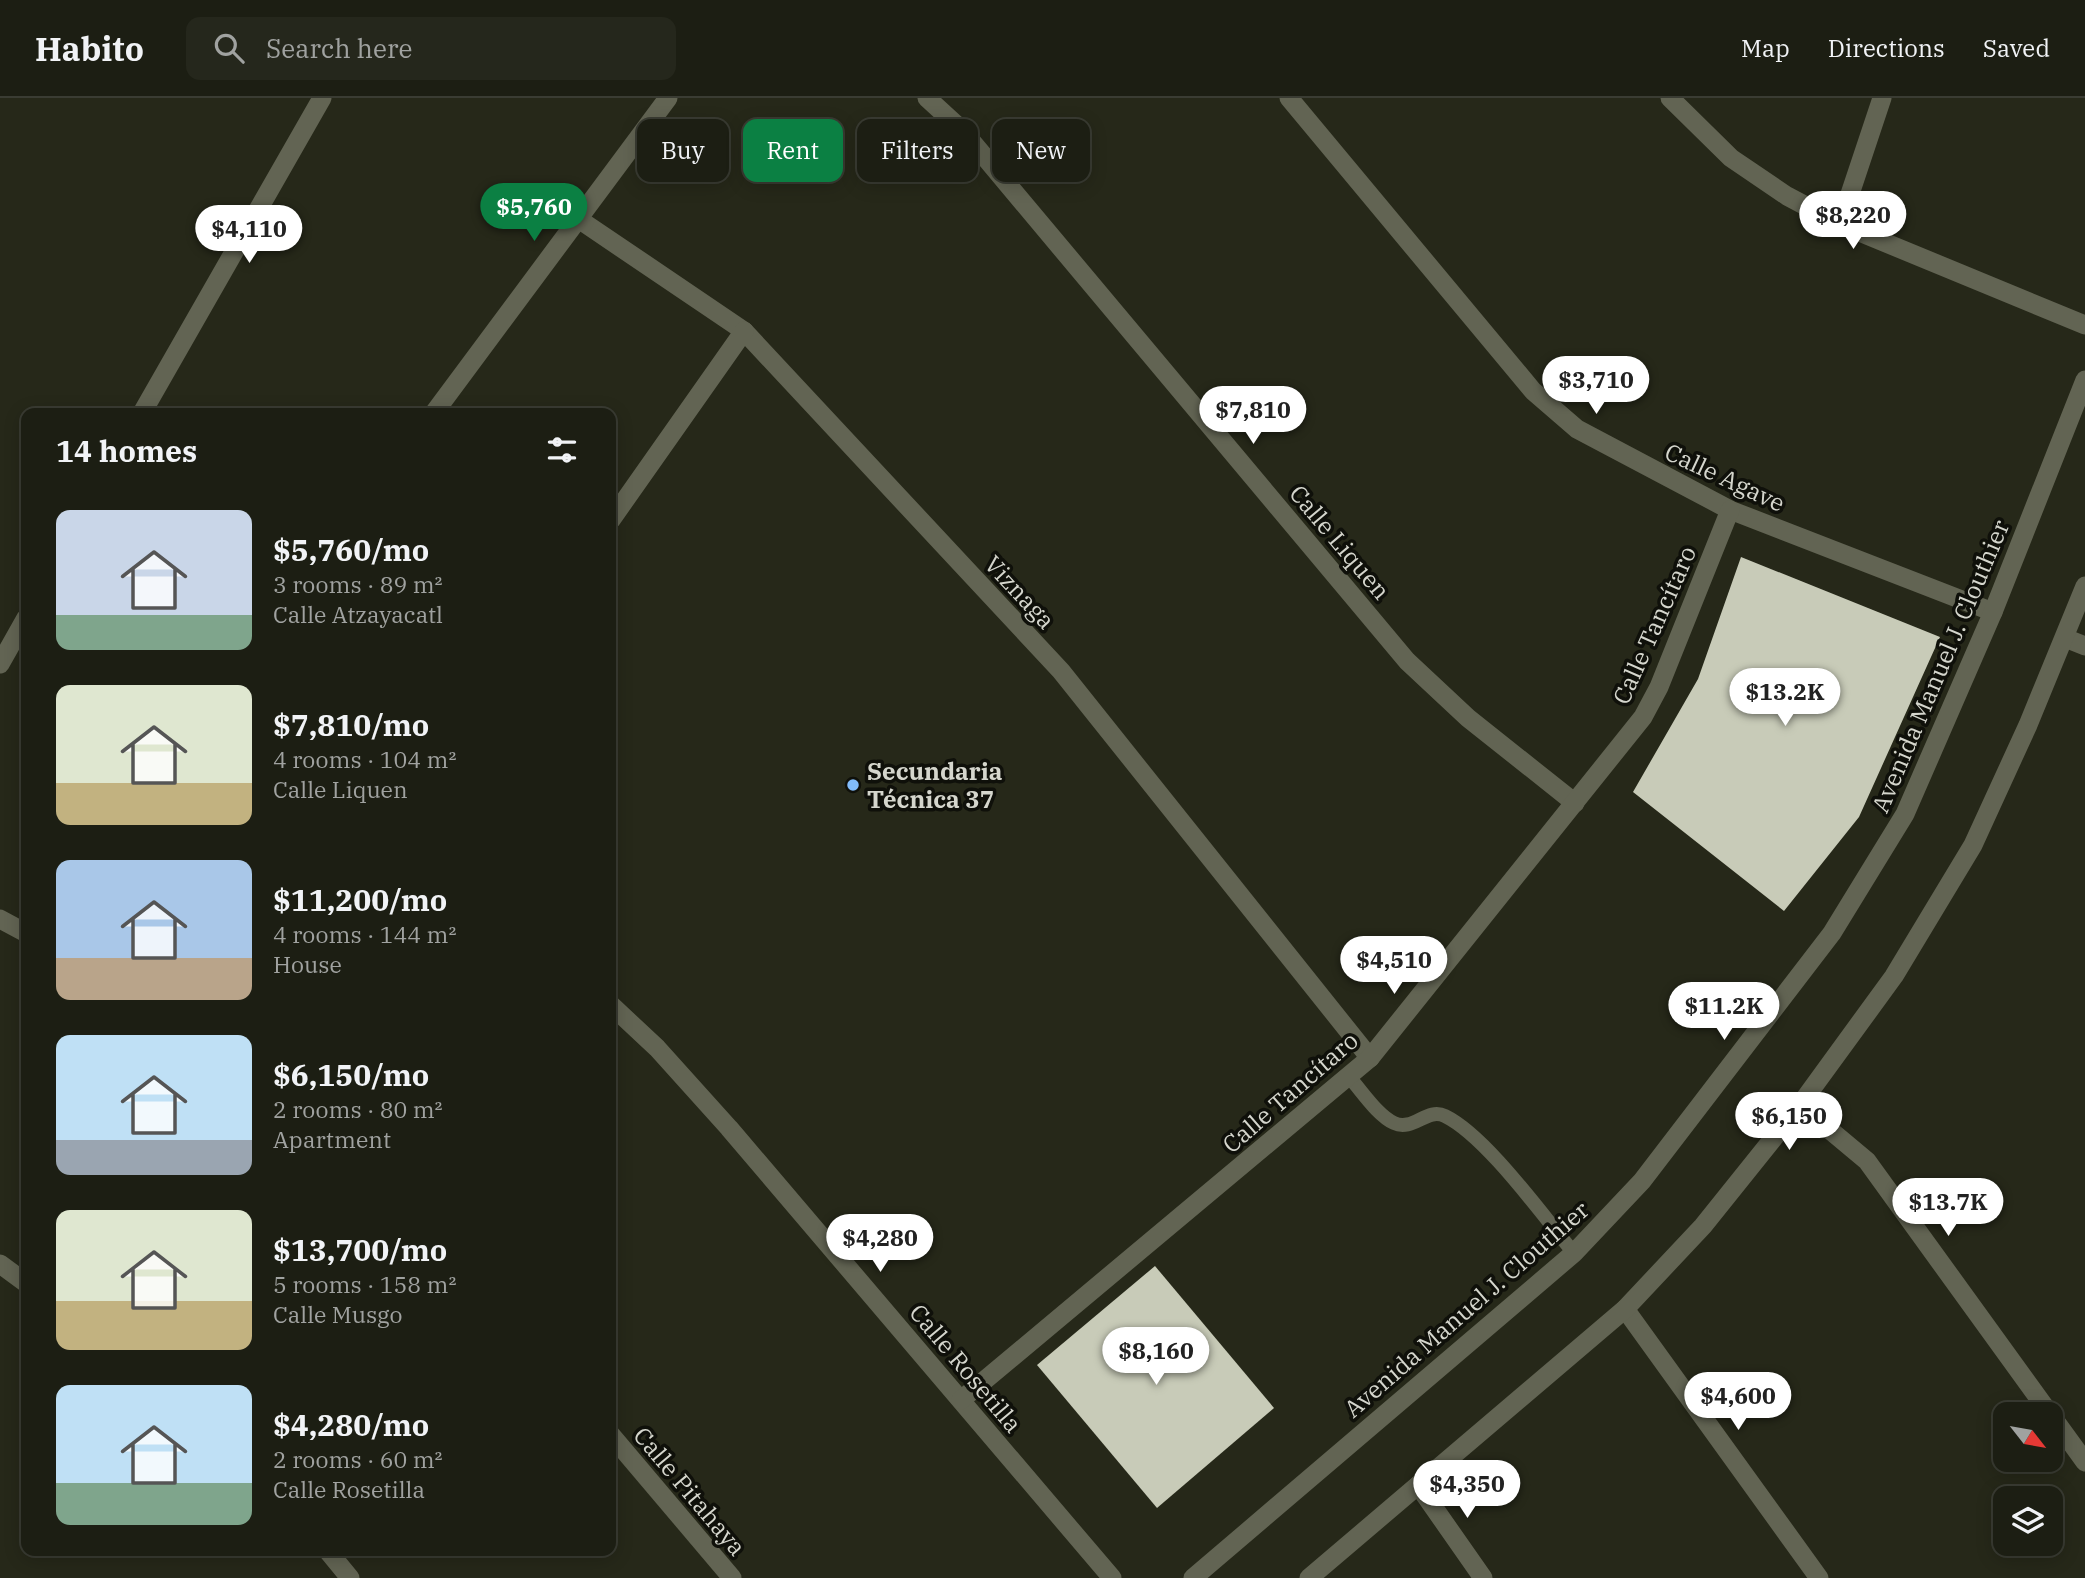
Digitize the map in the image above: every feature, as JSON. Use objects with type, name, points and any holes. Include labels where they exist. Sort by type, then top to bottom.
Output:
[{"type":"street","points":[[145,408],[322,98]]},
{"type":"street","points":[[438,408],[668,98]]},
{"type":"street","name":"Calle Liquen","points":[[927,98],[963,131],[1408,661],[1468,718],[1575,803]]},
{"type":"street","name":"Calle Agave","points":[[1289,98],[1533,391],[1577,429],[1730,510],[1993,612]]},
{"type":"street","points":[[1670,98],[1731,158],[1787,196],[1840,224],[2085,325]]},
{"type":"street","points":[[1840,224],[1882,98]]},
{"type":"street","name":"Viznaga","points":[[577,218],[744,331],[1061,671],[1370,1058]]},
{"type":"street","points":[[616,513],[744,331]]},
{"type":"street","name":"Avenida Manuel J. Clouthier","points":[[1193,1578],[1574,1253],[1642,1181],[1832,933],[1905,814],[1993,612],[2085,380]]},
{"type":"street","name":"Calle Tancítaro","points":[[961,1401],[1370,1058],[1649,707],[1730,510]]},
{"type":"street","points":[[1308,1578],[1625,1309],[1703,1226],[1800,1105],[1894,976],[1973,845],[2065,638],[2085,586]]},
{"type":"street","points":[[0,664],[21,627]]},
{"type":"street","points":[[2065,638],[2085,646]]},
{"type":"street","points":[[0,919],[21,930]]},
{"type":"street","name":"Calle Rosetilla","points":[[616,1010],[657,1048],[729,1128],[1112,1578]]},
{"type":"street","points":[[1800,1105],[1867,1161],[2042,1402]]},
{"type":"street","points":[[0,1264],[21,1279]]},
{"type":"street","points":[[1625,1309],[1819,1578]]},
{"type":"street","points":[[2063,1432],[2085,1462]]},
{"type":"street","name":"Calle Pitahaya","points":[[616,1441],[732,1578]]},
{"type":"street","points":[[1418,1485],[1483,1578]]},
{"type":"street","points":[[332,1556],[350,1578]]},
{"type":"lane","points":[[1349,1077],[1394,1123],[1407,1126],[1432,1114],[1443,1114],[1475,1136],[1574,1253]]},
{"type":"building","points":[[1741,557],[1940,637],[1859,817],[1784,911],[1633,792],[1698,679]]},
{"type":"building","points":[[1155,1266],[1274,1408],[1157,1508],[1037,1365]]},
{"type":"place","name":"Secundaria Técnica 37","points":[[853,785]]}]
